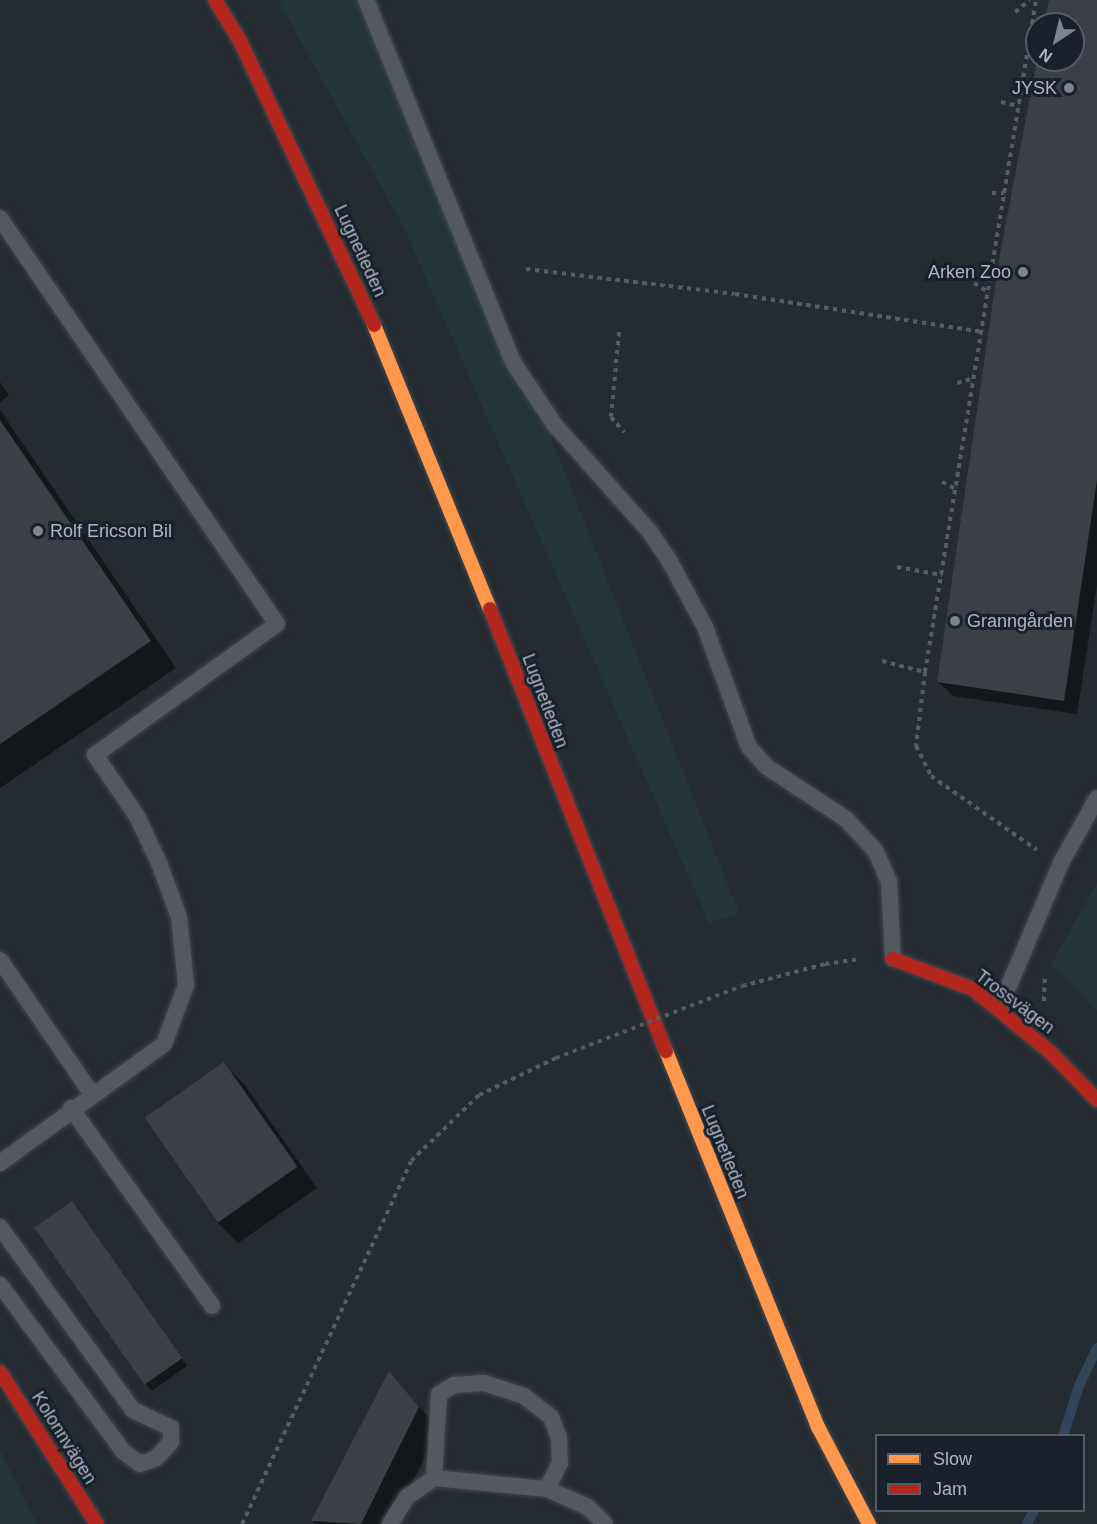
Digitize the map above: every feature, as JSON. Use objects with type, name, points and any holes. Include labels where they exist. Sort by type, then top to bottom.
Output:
[{"type":"main road","name":"Lugnetleden","points":[[215,0],[240,40],[347,261],[442,485],[607,908],[818,1426],[869,1524]]},
{"type":"main road","name":"Trossvägen","points":[[893,959],[963,985],[999,1009],[1050,1052],[1097,1100]]},
{"type":"main road","name":"Kolonnvägen","points":[[0,1372],[97,1524]]},
{"type":"main road","name":"Lugnetleden","points":[[818,1426],[840,1502]]},
{"type":"lane","points":[[366,0],[513,362],[554,424],[650,532],[705,627],[749,747],[766,767],[846,819],[875,850],[889,882],[893,959]]},
{"type":"lane","points":[[0,218],[277,624],[95,755],[137,816],[159,863],[179,917],[186,985],[164,1044],[70,1108],[0,1163]]},
{"type":"lane","points":[[999,1009],[1061,863],[1097,798]]},
{"type":"lane","points":[[0,960],[91,1093]]},
{"type":"lane","points":[[70,1108],[212,1306]]},
{"type":"lane","points":[[0,1227],[133,1410],[171,1428],[171,1442],[155,1459],[140,1464],[123,1450],[0,1285]]},
{"type":"lane","points":[[434,1478],[439,1394],[454,1384],[484,1383],[524,1396],[551,1417],[559,1438],[560,1463],[547,1489]]},
{"type":"lane","points":[[390,1524],[407,1497],[434,1478],[547,1489],[588,1506],[605,1524]]},
{"type":"path","points":[[1015,12],[1030,0]]},
{"type":"path","points":[[1036,0],[926,672],[916,746],[931,776],[1019,841],[1061,863]]},
{"type":"path","points":[[1001,102],[1018,106]]},
{"type":"path","points":[[992,193],[1004,193]]},
{"type":"path","points":[[526,269],[735,294],[982,332]]},
{"type":"path","points":[[974,283],[988,291]]},
{"type":"path","points":[[619,332],[611,417],[624,432]]},
{"type":"path","points":[[957,383],[974,378]]},
{"type":"path","points":[[942,482],[956,489]]},
{"type":"path","points":[[897,567],[942,575]]},
{"type":"path","points":[[882,661],[926,672]]},
{"type":"path","points":[[242,1524],[411,1161],[479,1095],[556,1058],[742,986],[825,964],[893,959]]},
{"type":"green space","points":[[278,0],[378,0],[739,913],[709,923],[404,228]]},
{"type":"green space","points":[[1097,883],[1097,1011],[1051,964]]},
{"type":"green space","points":[[0,1450],[37,1524],[0,1524]]},
{"type":"building","points":[[1049,0],[1097,0],[1097,480],[1064,701],[937,682],[1000,254],[1035,72],[1085,72],[1085,12],[1046,12]]},
{"type":"building","name":"Rolf Ericson Bil","points":[[0,420],[151,641],[0,744]]},
{"type":"building","points":[[224,1062],[297,1167],[218,1222],[145,1118]]},
{"type":"building","points":[[72,1201],[182,1358],[144,1385],[34,1227]]},
{"type":"building","points":[[389,1371],[419,1407],[361,1524],[311,1521]]},
{"type":"waterway","points":[[1064,1434],[1079,1386],[1097,1348]]},
{"type":"waterway","points":[[1027,1524],[1033,1512]]},
{"type":"traffic: slow","points":[[374,325],[490,609]]},
{"type":"traffic: slow","points":[[666,1051],[818,1427],[869,1524]]},
{"type":"traffic: jam","points":[[215,0],[240,41],[374,325]]},
{"type":"traffic: jam","points":[[490,609],[666,1051]]},
{"type":"traffic: jam","points":[[893,959],[973,989],[1050,1052],[1097,1100]]},
{"type":"traffic: jam","points":[[0,1372],[97,1524]]},
{"type":"place","name":"JYSK","points":[[1069,88]]},
{"type":"place","name":"Arken Zoo","points":[[1023,272]]},
{"type":"place","name":"Rolf Ericson Bil","points":[[38,531]]},
{"type":"place","name":"Granngården","points":[[955,621]]}]
